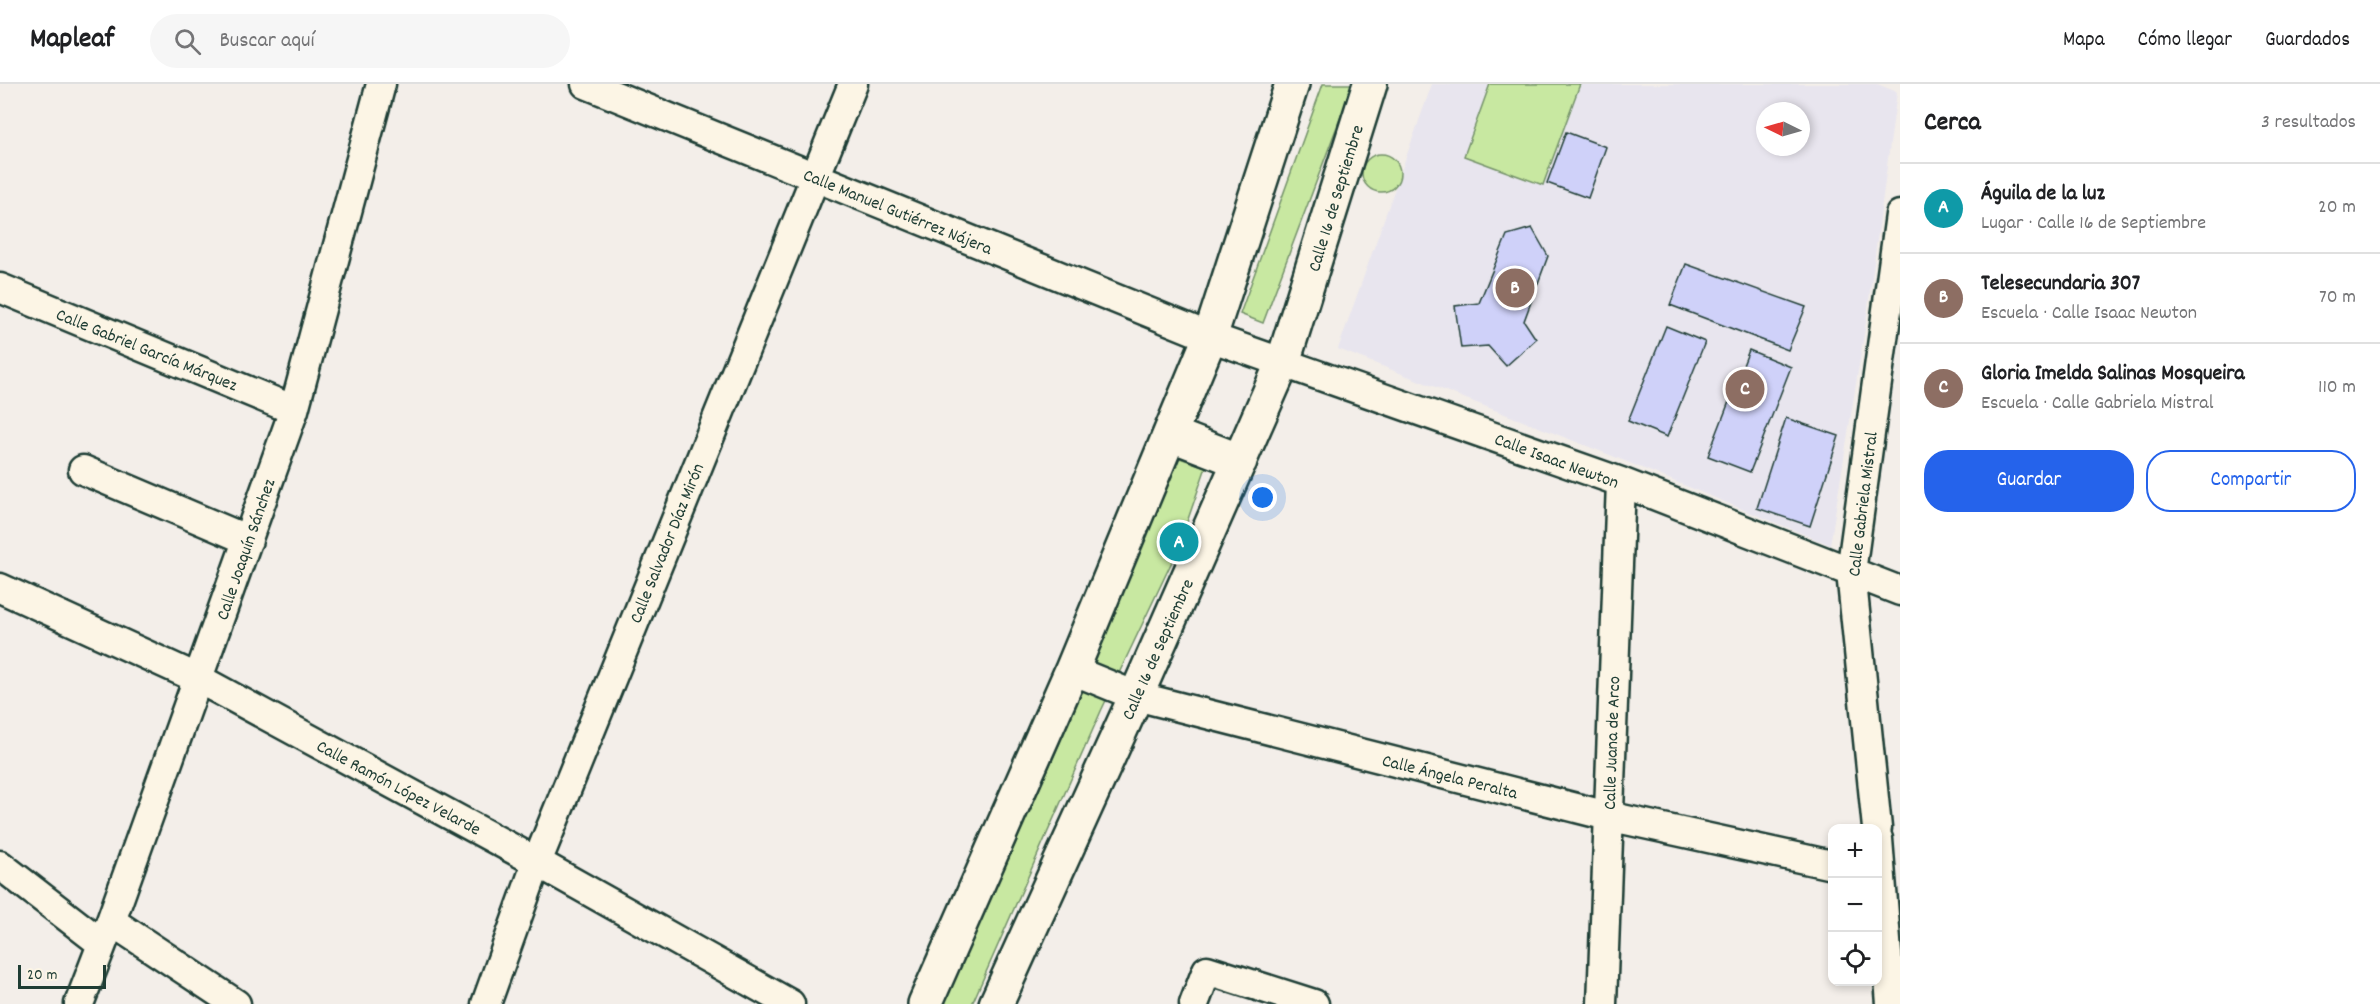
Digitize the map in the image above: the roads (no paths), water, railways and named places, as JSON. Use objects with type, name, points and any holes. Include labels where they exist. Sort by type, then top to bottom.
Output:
[{"type":"street","name":"Calle Joaquín Sánchez","points":[[79,1004],[199,679],[294,410],[381,84]]},
{"type":"street","name":"Calle Manuel Gutiérrez Nájera","points":[[586,84],[1210,337]]},
{"type":"street","name":"Calle Salvador Díaz Mirón","points":[[486,1004],[537,862],[853,84]]},
{"type":"street","points":[[925,1004],[1072,670],[1210,337],[1292,84]]},
{"type":"street","name":"Calle 16 de Septiembre","points":[[996,1004],[1136,696],[1283,362],[1370,84]]},
{"type":"street","name":"Calle Gabriela Mistral","points":[[1876,824],[1851,572],[1900,215]]},
{"type":"street","name":"Calle Gabriel García Márquez","points":[[0,288],[294,410]]},
{"type":"street","name":"Calle Isaac Newton","points":[[1210,337],[1621,482],[1900,591]]},
{"type":"street","points":[[1170,434],[1240,461]]},
{"type":"street","points":[[83,470],[248,540]]},
{"type":"street","name":"Calle Juana de Arco","points":[[1602,1004],[1621,482]]},
{"type":"street","name":"Calle Ramón López Velarde","points":[[0,588],[199,679],[537,862],[789,1004]]},
{"type":"street","name":"Calle Ángela Peralta","points":[[1072,670],[1136,696],[1608,816],[1828,864]]},
{"type":"street","points":[[0,865],[106,932],[236,1004]]},
{"type":"street","points":[[1879,878],[1891,1004]]},
{"type":"street","points":[[1194,1004],[1208,970],[1314,1004]]},
{"type":"place","name":"Telesecundaria 307","points":[[1515,288]]},
{"type":"place","name":"Gloria Imelda Salinas Mosqueira","points":[[1745,389]]},
{"type":"place","name":"Águila de la luz","points":[[1179,542]]}]
